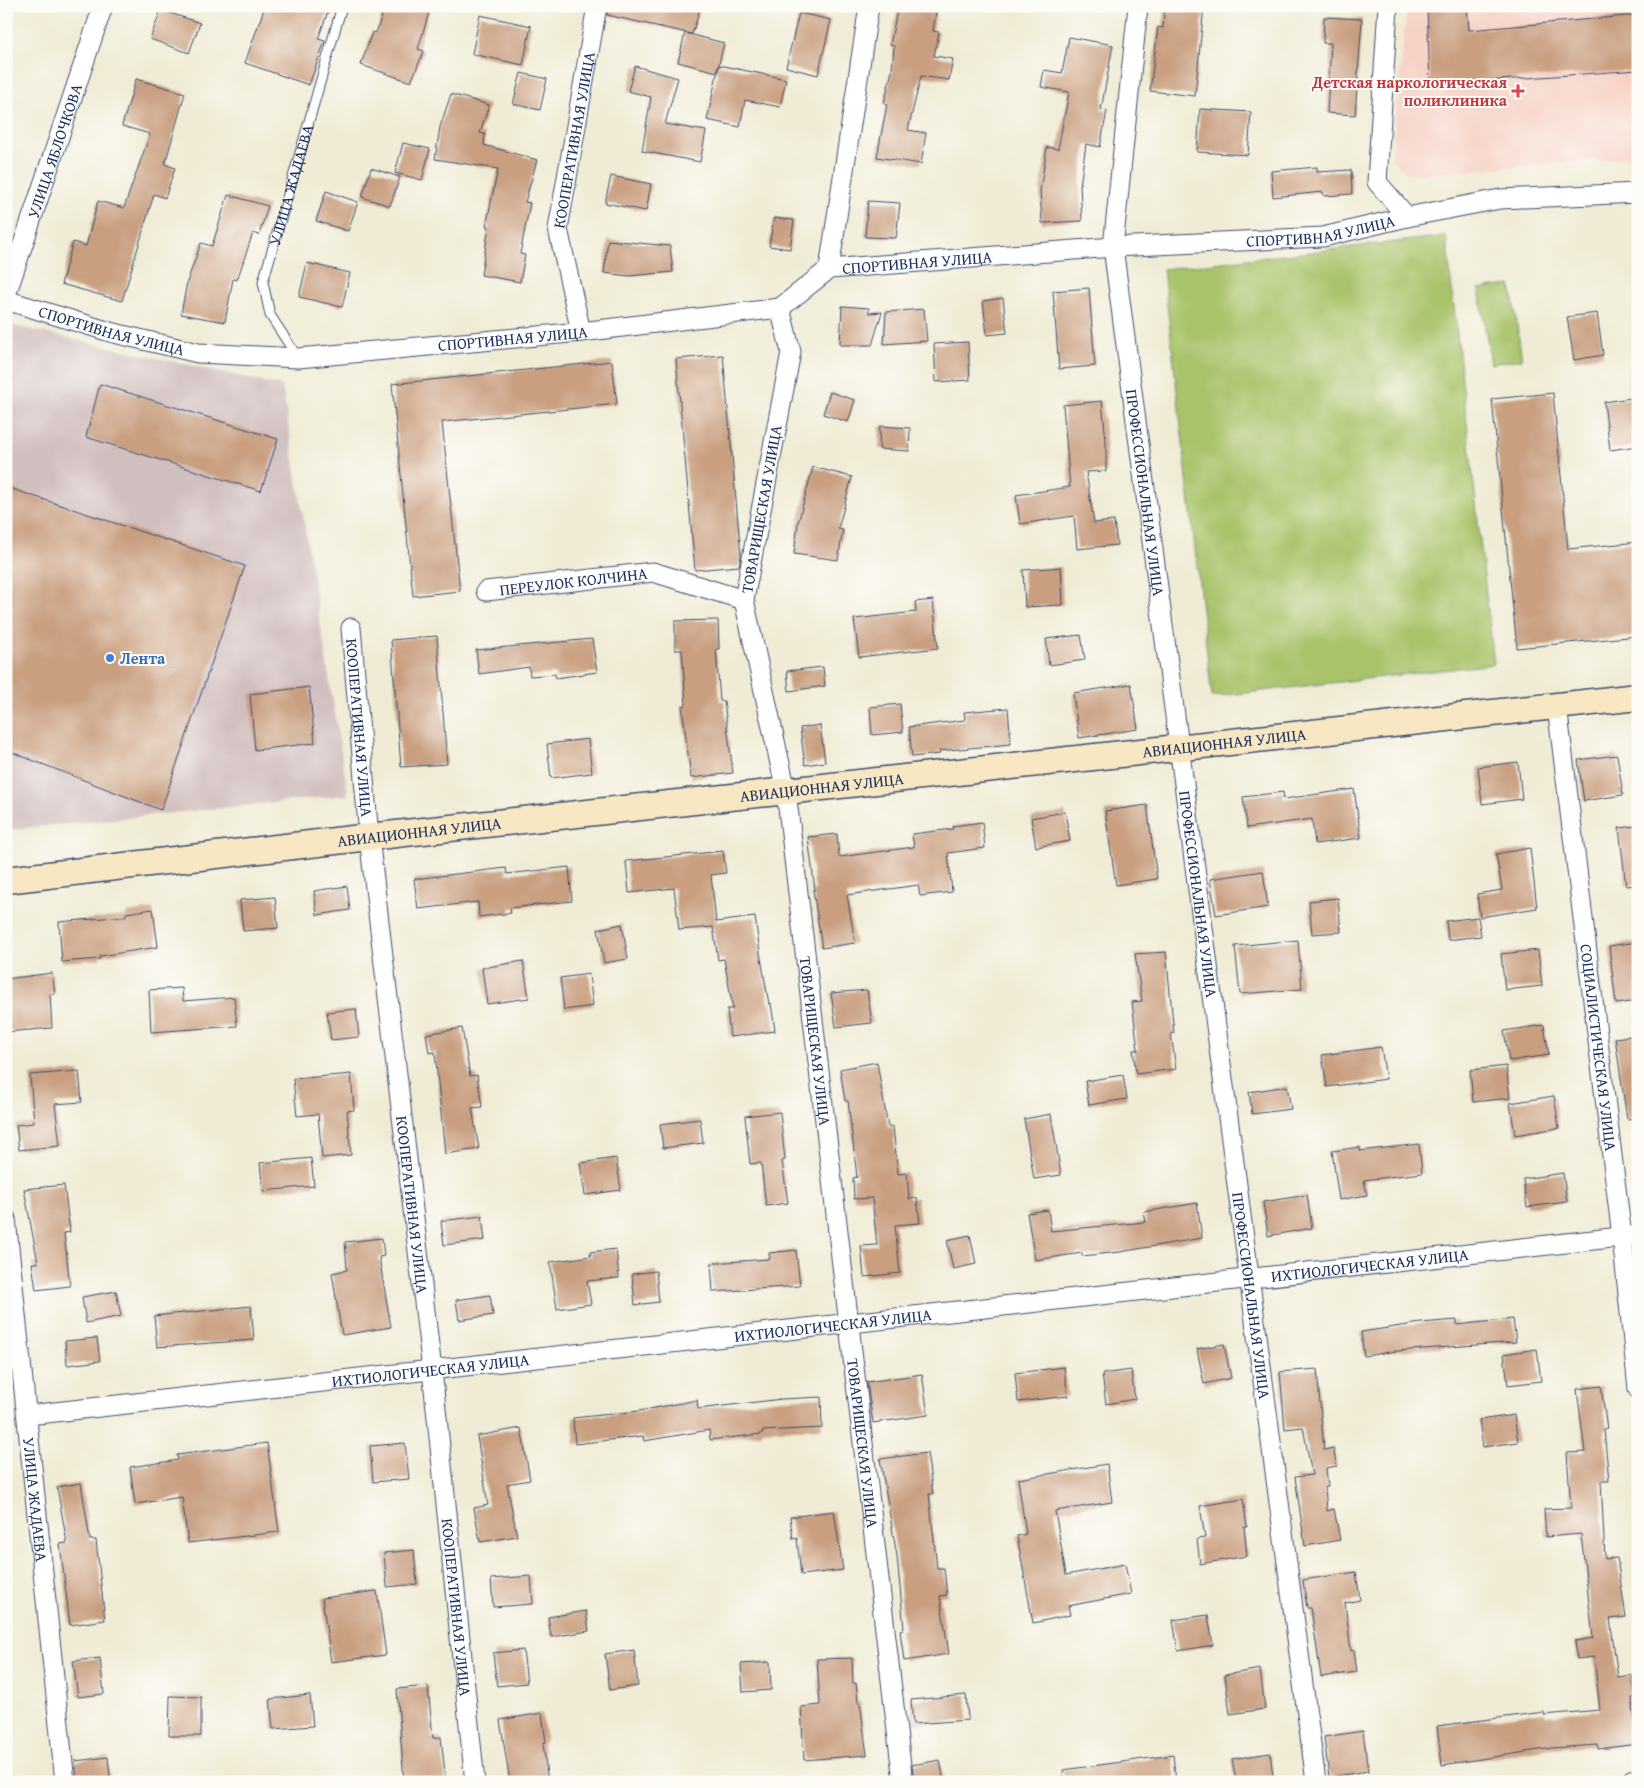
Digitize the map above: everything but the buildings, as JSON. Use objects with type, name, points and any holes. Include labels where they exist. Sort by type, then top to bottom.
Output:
[{"type":"main road","name":"АВИАЦИОННАЯ УЛИЦА","points":[[6,880],[369,837],[1638,697]]},
{"type":"street","name":"УЛИЦА ЯБЛОЧКОВА","points":[[6,295],[103,6]]},
{"type":"street","name":"КООПЕРАТИВНАЯ УЛИЦА","points":[[581,332],[558,229],[598,6]]},
{"type":"street","points":[[829,269],[869,6]]},
{"type":"street","name":"ПРОФЕССИОНАЛЬНАЯ УЛИЦА","points":[[1138,6],[1113,247],[1316,1782]]},
{"type":"street","points":[[1388,6],[1377,182],[1407,216]]},
{"type":"street","name":"СПОРТИВНАЯ УЛИЦА","points":[[6,300],[110,332],[198,353],[298,358],[581,332],[780,308],[829,269],[1113,247],[1323,236],[1407,216],[1500,199],[1638,193]]},
{"type":"street","name":"ТОВАРИЩЕСКАЯ УЛИЦА","points":[[780,308],[790,352],[744,600],[786,791],[903,1782]]},
{"type":"street","name":"ПЕРЕУЛОК КОЛЧИНА","points":[[486,591],[653,572],[744,600]]},
{"type":"street","name":"КООПЕРАТИВНАЯ УЛИЦА","points":[[351,628],[369,837],[432,1370],[476,1782]]},
{"type":"street","name":"СОЦИАЛИСТИЧЕСКАЯ УЛИЦА","points":[[1557,706],[1630,1236],[1638,1389]]},
{"type":"street","name":"УЛИЦА ЖАДАЕВА","points":[[6,1219],[65,1782]]},
{"type":"street","name":"ИХТИОЛОГИЧЕСКАЯ УЛИЦА","points":[[28,1415],[1630,1236]]},
{"type":"street","points":[[1633,1782],[1638,1781]]},
{"type":"lane","name":"УЛИЦА ЖАДАЕВА","points":[[298,358],[270,316],[263,282],[342,6]]},
{"type":"shaded area","name":"Детская наркологическая поликлиника","points":[[1407,6],[1638,6],[1638,157],[1410,175],[1391,160]]},
{"type":"shaded area","points":[[6,324],[282,386],[348,795],[6,830]]},
{"type":"green space","points":[[1446,236],[1494,664],[1212,697],[1163,269]]},
{"type":"green space","points":[[1511,285],[1522,359],[1491,364],[1479,289]]},
{"type":"place","name":"Детская наркологическая поликлиника","points":[[1518,91]]},
{"type":"place","name":"Лента","points":[[110,658]]}]
